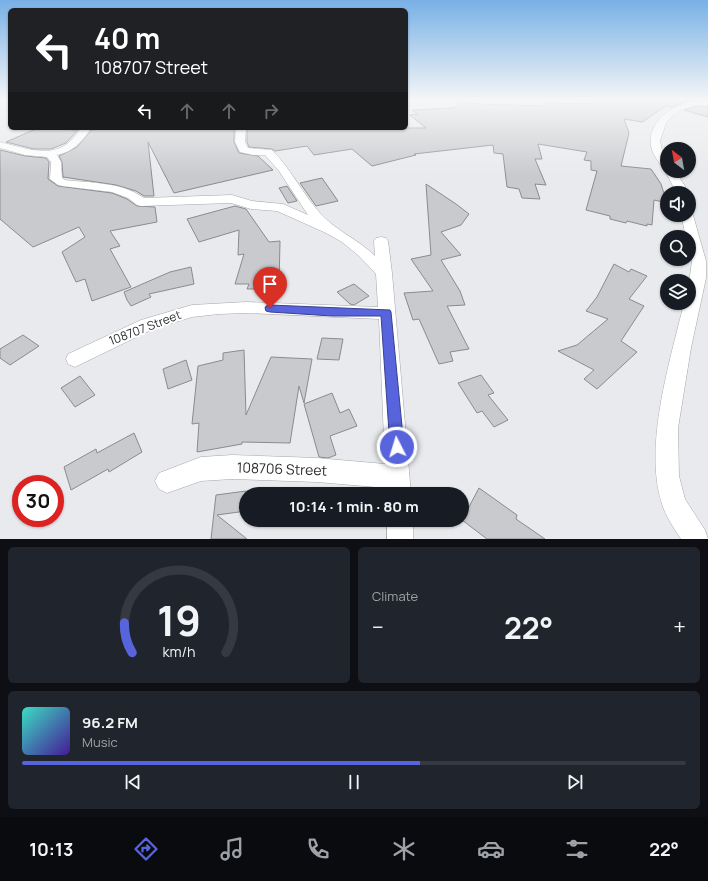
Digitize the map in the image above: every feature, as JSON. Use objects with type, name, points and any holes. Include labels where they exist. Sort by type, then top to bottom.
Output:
[{"type":"street","points":[[660,155],[656,148],[656,139],[662,124]]},
{"type":"street","points":[[0,146],[30,152],[49,153],[68,148],[85,130]]},
{"type":"street","points":[[241,130],[240,142],[244,150],[253,152],[268,152],[276,160],[316,217],[330,230]]},
{"type":"street","points":[[49,153],[55,159],[56,179],[62,183],[114,189],[132,195],[141,202],[232,200],[252,205],[279,207],[330,230],[357,247],[384,272]]},
{"type":"street","points":[[689,222],[699,261],[698,278],[682,348],[667,428],[667,476],[674,504],[696,539]]},
{"type":"street","points":[[381,241],[399,486]]},
{"type":"street","name":"108707 Street","points":[[75,359],[118,337],[153,322],[193,311],[254,308],[332,312],[386,312]]},
{"type":"street","name":"108706 Street","points":[[167,481],[201,469],[232,467],[317,470],[399,486]]},
{"type":"street","points":[[400,527],[400,539]]},
{"type":"building","points":[[421,124],[626,124],[629,133],[621,166],[651,169],[662,186],[660,186],[660,201],[654,200],[652,225],[647,224],[647,226],[627,221],[626,223],[610,219],[610,216],[586,210],[597,171],[591,170],[591,161],[584,160],[587,152],[538,144],[542,159],[535,159],[546,185],[535,184],[540,199],[522,198],[519,189],[507,187],[503,154],[494,153],[493,145],[414,154],[416,155],[372,166],[352,149],[314,155],[307,146],[275,151],[272,149],[249,147],[247,142],[247,130],[408,130],[408,128],[426,128]]},
{"type":"building","points":[[33,130],[78,130],[66,143],[51,149],[34,149],[6,142]]},
{"type":"building","points":[[91,130],[234,130],[234,142],[239,153],[258,156],[273,170],[174,193],[148,142],[154,196],[144,196],[136,191],[116,185],[63,177],[62,162],[59,156],[77,147]]},
{"type":"building","points":[[0,150],[25,156],[46,158],[49,162],[48,179],[58,186],[112,193],[127,199],[137,206],[155,207],[157,222],[110,231],[120,246],[110,249],[131,287],[92,301],[85,279],[76,282],[62,252],[85,237],[79,227],[33,247],[0,219]]},
{"type":"building","points":[[322,178],[338,201],[316,206],[300,183]]},
{"type":"building","points":[[426,184],[469,214],[461,225],[441,232],[461,255],[441,260],[460,291],[465,305],[447,306],[469,349],[450,352],[453,361],[439,364],[419,319],[413,320],[404,293],[433,291],[411,259],[431,255]]},
{"type":"building","points":[[287,186],[297,201],[288,203],[279,188]]},
{"type":"building","points":[[235,206],[246,209],[269,242],[280,241],[279,287],[270,287],[270,289],[247,289],[249,284],[235,284],[244,254],[238,255],[239,230],[199,242],[187,219]]},
{"type":"building","points":[[614,264],[629,272],[631,269],[647,276],[629,299],[644,306],[621,341],[637,352],[597,389],[584,379],[594,370],[558,351],[577,345],[608,319],[586,311],[597,297]]},
{"type":"building","points":[[191,267],[194,284],[149,294],[151,297],[131,306],[127,300],[124,292],[170,272]]},
{"type":"building","points":[[354,284],[369,296],[354,305],[350,304],[337,292]]},
{"type":"building","points":[[23,335],[39,346],[10,365],[0,358],[0,349]]},
{"type":"building","points":[[322,338],[343,339],[339,360],[317,359]]},
{"type":"building","points":[[244,350],[246,415],[271,357],[312,359],[304,403],[299,386],[290,443],[242,442],[242,444],[197,452],[199,423],[192,424],[198,366],[223,360],[223,353]]},
{"type":"building","points":[[186,360],[192,380],[168,389],[163,369]]},
{"type":"building","points":[[481,375],[494,393],[488,395],[508,420],[494,427],[482,411],[477,413],[458,383]]},
{"type":"building","points":[[80,376],[95,395],[75,407],[61,388]]},
{"type":"building","points":[[332,393],[340,413],[349,409],[357,426],[330,436],[336,455],[328,458],[319,457],[304,404]]},
{"type":"building","points":[[134,433],[142,452],[109,472],[108,469],[71,490],[64,467],[96,449],[97,453]]},
{"type":"building","points":[[479,488],[517,515],[516,519],[545,539],[487,539],[469,525],[469,507]]},
{"type":"building","points":[[239,492],[239,512],[217,515],[247,539],[211,539],[216,495]]},
{"type":"route","points":[[270,308],[332,312],[386,312],[397,447]]}]
